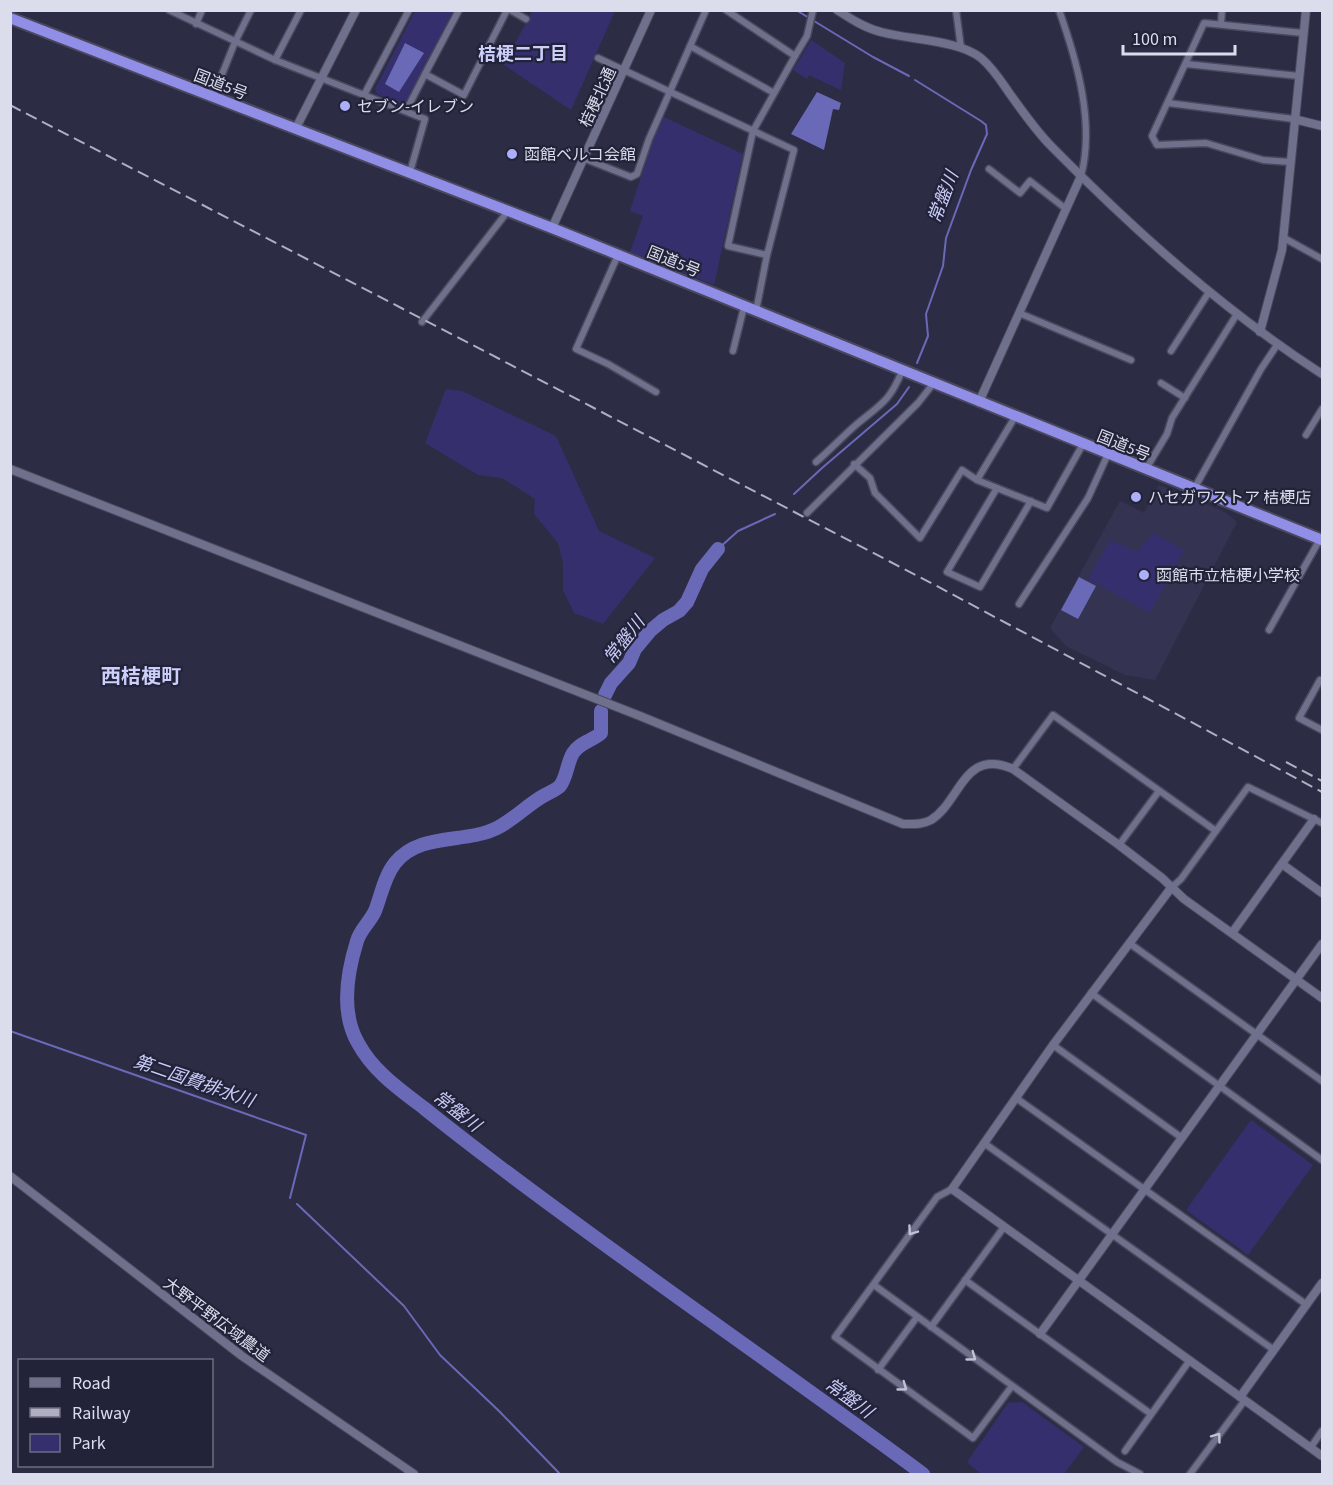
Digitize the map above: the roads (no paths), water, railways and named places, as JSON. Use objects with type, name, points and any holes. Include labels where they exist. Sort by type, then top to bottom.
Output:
[{"type":"highway","name":"国道5号","points":[[10,18],[552,228],[1321,540]]},
{"type":"street","points":[[169,10],[275,60],[425,119],[410,172]]},
{"type":"street","points":[[196,24],[202,10]]},
{"type":"street","points":[[213,97],[235,42],[251,10]]},
{"type":"street","points":[[275,60],[301,10]]},
{"type":"street","points":[[296,128],[356,10]]},
{"type":"street","points":[[364,95],[409,10]]},
{"type":"street","points":[[406,111],[459,10]]},
{"type":"street","points":[[425,74],[464,95],[509,10],[526,19]]},
{"type":"street","name":"桔梗北通","points":[[552,228],[651,10]]},
{"type":"street","points":[[583,158],[631,177],[637,174],[649,139],[706,10]]},
{"type":"street","points":[[726,10],[795,56]]},
{"type":"street","points":[[837,10],[864,26],[881,32],[961,48],[974,53],[990,67],[1036,128],[1082,176],[1166,255],[1277,345],[1323,374]]},
{"type":"street","points":[[956,10],[961,48]]},
{"type":"street","points":[[979,402],[1082,176],[1085,161],[1086,111],[1059,10]]},
{"type":"street","points":[[1221,24],[1222,10]]},
{"type":"street","points":[[1260,332],[1284,238],[1306,10]]},
{"type":"street","points":[[767,255],[728,246],[753,131],[807,36],[812,17]]},
{"type":"street","points":[[1290,162],[1263,160],[1206,143],[1156,145],[1152,136],[1204,23],[1303,33]]},
{"type":"street","points":[[690,46],[774,93]]},
{"type":"street","points":[[598,58],[794,150],[767,255],[756,312]]},
{"type":"street","points":[[1186,63],[1299,76]]},
{"type":"street","points":[[1168,103],[1294,119],[1323,126]]},
{"type":"street","points":[[989,169],[1020,193],[1030,181],[1066,209]]},
{"type":"street","points":[[422,322],[508,211]]},
{"type":"street","points":[[1284,238],[1323,259]]},
{"type":"street","points":[[618,255],[576,350],[608,364],[656,392]]},
{"type":"street","points":[[1171,351],[1209,292]]},
{"type":"street","points":[[733,351],[744,307]]},
{"type":"street","points":[[1019,313],[1131,360]]},
{"type":"street","points":[[1146,470],[1167,434],[1172,418],[1237,314]]},
{"type":"street","points":[[1194,489],[1261,369],[1277,345]]},
{"type":"street","points":[[816,462],[858,423],[886,401],[894,390],[902,371]]},
{"type":"street","points":[[1161,383],[1185,398]]},
{"type":"street","points":[[807,513],[918,403],[933,384]]},
{"type":"street","points":[[1306,435],[1323,409]]},
{"type":"street","points":[[977,480],[1015,417]]},
{"type":"street","points":[[854,464],[870,478],[875,493],[920,538],[962,470],[977,480],[1047,508],[1083,444]]},
{"type":"street","points":[[1019,604],[1088,498],[1108,454]]},
{"type":"street","points":[[10,469],[640,716],[903,824],[921,824],[931,819],[942,809],[964,778],[976,768],[989,764],[1002,764],[1013,769],[1119,845],[1162,878],[1170,888],[1323,998]]},
{"type":"street","points":[[997,488],[947,572],[980,587],[1031,501]]},
{"type":"street","points":[[1269,630],[1321,540]]},
{"type":"street","points":[[1323,682],[1320,680],[1299,718],[1323,730]]},
{"type":"street","points":[[1013,769],[1053,715],[1216,831]]},
{"type":"street","points":[[1012,1386],[973,1438],[835,1337],[938,1197],[951,1189],[1091,993],[1170,888],[1181,879],[1248,787],[1323,823]]},
{"type":"street","points":[[1119,845],[1159,790]]},
{"type":"street","points":[[1232,933],[1314,819]]},
{"type":"street","points":[[1282,864],[1323,893]]},
{"type":"street","points":[[1129,943],[1323,1081]]},
{"type":"street","points":[[1040,1334],[1323,944]]},
{"type":"street","points":[[1091,993],[1323,1160]]},
{"type":"street","points":[[1053,1045],[1182,1138]]},
{"type":"street","points":[[1016,1098],[1306,1305]]},
{"type":"street","points":[[984,1143],[1274,1350]]},
{"type":"street","name":"大野平野広域農道","points":[[10,1176],[242,1356],[414,1474]]},
{"type":"street","points":[[951,1189],[1323,1456]]},
{"type":"street","points":[[931,1327],[1004,1227]]},
{"type":"street","points":[[965,1280],[1151,1414]]},
{"type":"street","points":[[1190,1474],[1274,1350],[1323,1283]]},
{"type":"street","points":[[874,1285],[1117,1462],[1140,1474]]},
{"type":"street","points":[[878,1370],[917,1317]]},
{"type":"street","points":[[1125,1451],[1190,1360]]},
{"type":"street","points":[[1311,1447],[1323,1431]]},
{"type":"waterway","name":"常盤川","points":[[796,10],[909,76]]},
{"type":"waterway","name":"常盤川","points":[[915,80],[981,121],[986,125],[987,134],[946,238],[943,266],[926,314],[928,336],[917,363]]},
{"type":"waterway","name":"常盤川","points":[[794,494],[897,404],[909,387]]},
{"type":"waterway","name":"常盤川","points":[[718,549],[738,531],[775,514]]},
{"type":"waterway","name":"常盤川","points":[[605,695],[611,683],[629,663],[635,649],[650,631],[679,611],[687,602],[702,569],[718,549]]},
{"type":"waterway","name":"常盤川","points":[[601,711],[601,733],[576,749],[558,787],[497,828],[484,833],[417,847],[405,853],[391,868],[375,911],[358,937],[353,953],[347,992],[352,1031],[364,1053],[379,1071],[464,1140],[923,1474]]},
{"type":"waterway","name":"第二国費排水川","points":[[10,1031],[306,1135],[290,1198]]},
{"type":"waterway","name":"第二国費排水川","points":[[297,1204],[404,1306],[440,1355],[560,1474]]},
{"type":"railway","points":[[10,105],[935,585],[1322,792]]},
{"type":"railway","points":[[1286,762],[1322,781]]},
{"type":"place","name":"セブン-イレブン","points":[[345,106]]},
{"type":"place","name":"函館ベルコ会館","points":[[512,154]]},
{"type":"place","name":"ハセガワストア 桔梗店","points":[[1136,497]]},
{"type":"place","name":"函館市立桔梗小学校","points":[[1144,575]]},
{"type":"district","name":"桔梗二丁目","points":[[523,54]]},
{"type":"district","name":"西桔梗町","points":[[141,676]]}]
